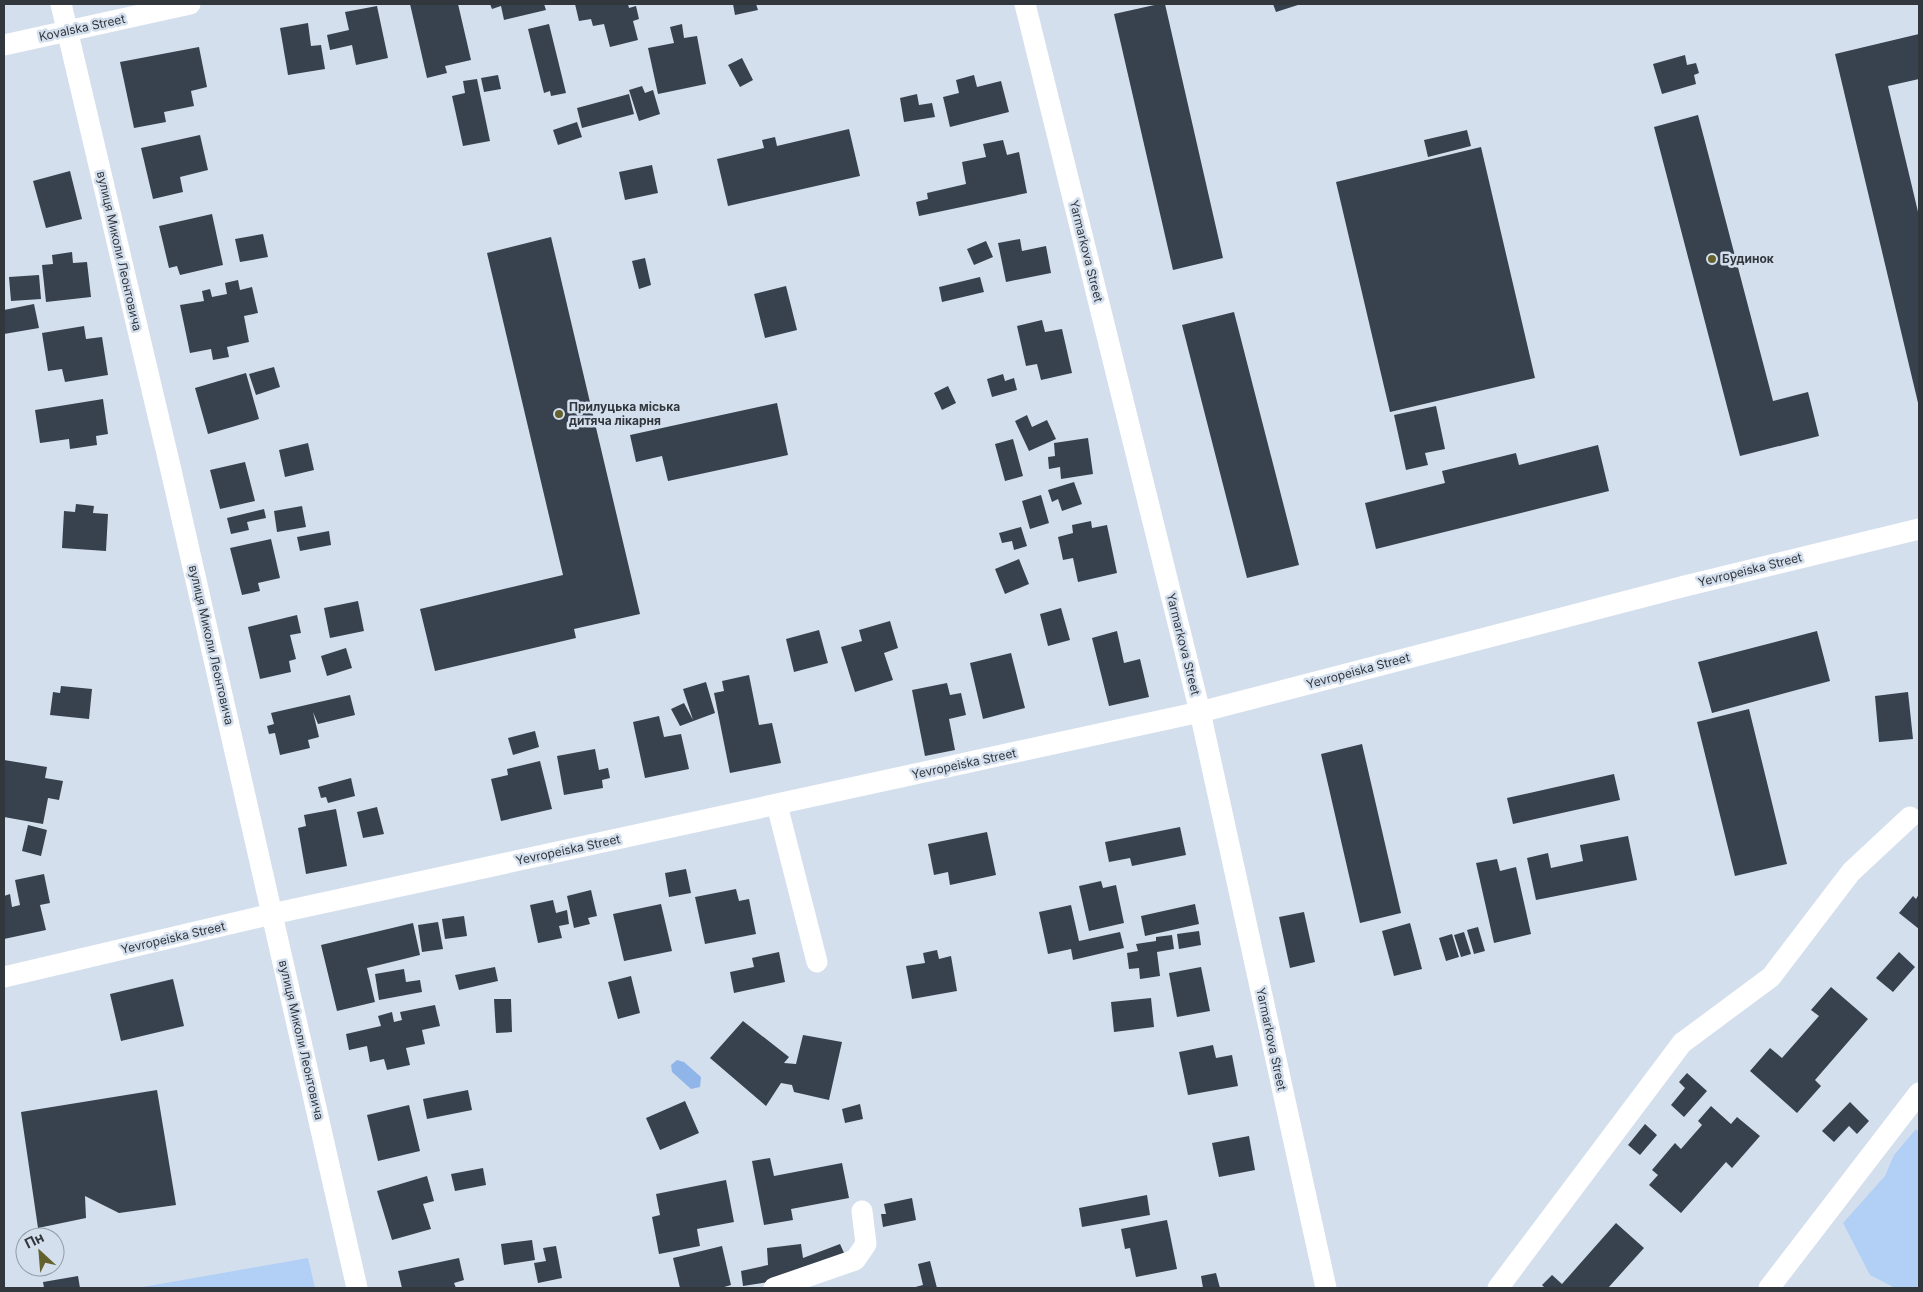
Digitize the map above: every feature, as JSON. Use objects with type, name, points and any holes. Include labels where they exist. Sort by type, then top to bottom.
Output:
[{"type":"street","name":"вулиця Миколи Леонтовича","points":[[60,4],[172,475],[357,1288]]},
{"type":"street","name":"Kovalska Street","points":[[4,45],[190,4]]},
{"type":"street","name":"Yarmarkova Street","points":[[1025,4],[1200,712],[1326,1288]]},
{"type":"street","name":"Yevropeiska Street","points":[[4,978],[272,914],[1200,712],[1685,586],[1919,529]]},
{"type":"street","points":[[777,805],[817,962]]},
{"type":"street","points":[[1498,1288],[1682,1043],[1771,977],[1851,872],[1910,818]]},
{"type":"street","points":[[1769,1288],[1919,1093]]},
{"type":"street","points":[[774,1288],[855,1260],[866,1244],[862,1211]]},
{"type":"shaded area","points":[[677,1060],[684,1062],[701,1077],[700,1087],[691,1089],[672,1072],[671,1065]]},
{"type":"shaded area","points":[[1916,1129],[1919,1133],[1919,1288],[1895,1288],[1870,1275],[1843,1223],[1885,1176],[1894,1155]]},
{"type":"shaded area","points":[[308,1258],[315,1288],[137,1288]]},
{"type":"building","points":[[410,4],[458,4],[471,60],[445,66],[447,73],[427,78]]},
{"type":"building","points":[[490,4],[544,4],[546,10],[504,20],[501,6],[492,9]]},
{"type":"building","points":[[575,4],[628,4],[629,8],[636,6],[639,19],[633,21],[638,40],[610,47],[604,24],[593,26],[591,19],[579,21]]},
{"type":"building","points":[[733,4],[756,4],[758,10],[735,15]]},
{"type":"building","points":[[1165,4],[1223,258],[1173,270],[1114,14]]},
{"type":"building","points":[[1273,4],[1301,4],[1276,12]]},
{"type":"building","points":[[377,6],[388,58],[356,65],[352,45],[330,50],[327,35],[349,30],[345,12]]},
{"type":"building","points":[[308,23],[311,46],[321,45],[325,69],[288,75],[280,28]]},
{"type":"building","points":[[549,24],[566,93],[551,96],[550,91],[544,93],[528,29]]},
{"type":"building","points":[[682,24],[684,38],[697,36],[706,84],[658,94],[648,48],[674,43],[670,27]]},
{"type":"building","points":[[1919,34],[1919,79],[1888,86],[1919,216],[1919,407],[1835,54]]},
{"type":"building","points":[[199,47],[207,87],[191,91],[194,106],[164,112],[166,122],[134,128],[120,62]]},
{"type":"building","points":[[1685,55],[1687,65],[1696,63],[1699,73],[1694,75],[1696,84],[1662,94],[1653,64]]},
{"type":"building","points":[[742,58],[753,80],[740,87],[728,65]]},
{"type":"building","points":[[498,75],[501,89],[484,92],[481,78]]},
{"type":"building","points":[[974,75],[977,87],[1001,81],[1009,112],[950,127],[943,97],[959,93],[956,80]]},
{"type":"building","points":[[477,79],[490,141],[463,146],[452,96],[465,93],[463,81]]},
{"type":"building","points":[[642,86],[645,93],[653,90],[660,114],[639,121],[629,90]]},
{"type":"building","points":[[629,94],[634,114],[582,128],[577,108]]},
{"type":"building","points":[[917,94],[919,105],[932,103],[935,117],[904,122],[900,98]]},
{"type":"building","name":"Будинок","points":[[1698,115],[1773,401],[1808,392],[1819,436],[1740,456],[1654,127]]},
{"type":"building","points":[[577,122],[582,137],[558,145],[553,130]]},
{"type":"building","points":[[849,129],[860,176],[728,206],[717,159],[764,148],[762,140],[775,137],[777,146]]},
{"type":"building","points":[[1467,130],[1471,146],[1428,157],[1424,140]]},
{"type":"building","points":[[200,135],[208,170],[180,177],[183,192],[153,199],[141,148]]},
{"type":"building","points":[[1003,140],[1007,155],[1019,152],[1027,193],[919,216],[916,202],[928,199],[927,193],[966,184],[962,162],[986,157],[983,144]]},
{"type":"building","points":[[1481,147],[1535,378],[1390,412],[1336,182]]},
{"type":"building","points":[[652,165],[658,193],[625,200],[619,172]]},
{"type":"building","points":[[70,171],[82,219],[46,228],[33,181]]},
{"type":"building","points":[[212,214],[223,265],[180,275],[177,266],[169,268],[159,226]]},
{"type":"building","points":[[263,234],[268,257],[240,262],[235,239]]},
{"type":"building","name":"Прилуцька міська дитяча лікарня","points":[[551,237],[640,614],[574,629],[576,638],[435,671],[420,609],[563,575],[487,253]]},
{"type":"building","points":[[1020,239],[1022,251],[1046,246],[1051,273],[1006,282],[998,243]]},
{"type":"building","points":[[986,241],[993,257],[974,265],[967,249]]},
{"type":"building","points":[[72,252],[73,263],[87,262],[91,297],[46,302],[42,265],[53,264],[52,255]]},
{"type":"building","points":[[645,258],[651,285],[639,289],[632,261]]},
{"type":"building","points":[[39,275],[41,299],[11,301],[9,277]]},
{"type":"building","points":[[980,277],[984,292],[942,302],[939,287]]},
{"type":"building","points":[[238,280],[240,290],[252,287],[258,313],[244,316],[249,342],[227,347],[229,357],[213,360],[211,349],[190,353],[180,305],[204,301],[202,291],[210,289],[212,297],[227,294],[225,283]]},
{"type":"building","points":[[786,286],[797,330],[765,338],[754,294]]},
{"type":"building","points":[[34,304],[39,328],[4,334],[4,310]]},
{"type":"building","points":[[1234,312],[1299,565],[1247,578],[1182,325]]},
{"type":"building","points":[[1042,320],[1045,332],[1062,329],[1072,373],[1041,380],[1037,364],[1026,366],[1017,326]]},
{"type":"building","points":[[84,326],[86,339],[102,337],[108,375],[65,382],[62,369],[48,371],[42,333]]},
{"type":"building","points":[[274,367],[280,387],[256,395],[249,374]]},
{"type":"building","points":[[246,373],[259,419],[208,434],[195,388]]},
{"type":"building","points":[[1003,374],[1005,381],[1014,378],[1017,390],[992,397],[987,379]]},
{"type":"building","points":[[948,386],[956,403],[942,410],[934,393]]},
{"type":"building","points":[[103,399],[108,434],[96,436],[97,445],[70,449],[69,439],[40,443],[35,410]]},
{"type":"building","points":[[777,403],[788,455],[668,481],[662,456],[636,462],[630,435]]},
{"type":"building","points":[[1436,406],[1445,449],[1425,453],[1428,465],[1406,470],[1394,415]]},
{"type":"building","points":[[1027,415],[1032,427],[1047,420],[1056,439],[1029,451],[1015,421]]},
{"type":"building","points":[[1088,438],[1093,474],[1061,479],[1060,467],[1049,469],[1048,457],[1055,456],[1054,443]]},
{"type":"building","points":[[1013,439],[1023,476],[1005,481],[995,444]]},
{"type":"building","points":[[308,443],[314,470],[285,477],[279,450]]},
{"type":"building","points":[[1598,445],[1609,491],[1376,549],[1365,503],[1445,483],[1442,471],[1516,453],[1519,465]]},
{"type":"building","points":[[245,462],[255,501],[220,509],[210,470]]},
{"type":"building","points":[[1074,482],[1082,504],[1062,511],[1058,499],[1052,502],[1048,490]]},
{"type":"building","points":[[1041,495],[1049,523],[1030,529],[1022,501]]},
{"type":"building","points":[[76,504],[94,506],[93,513],[108,514],[106,551],[62,548],[64,511],[75,512]]},
{"type":"building","points":[[302,506],[306,527],[277,532],[274,511]]},
{"type":"building","points":[[264,509],[266,518],[247,522],[249,530],[231,534],[227,518]]},
{"type":"building","points":[[1091,521],[1092,528],[1107,525],[1117,573],[1078,582],[1073,558],[1063,560],[1058,537],[1073,533],[1072,525]]},
{"type":"building","points":[[1021,527],[1027,546],[1014,550],[1012,541],[1002,543],[999,533]]},
{"type":"building","points":[[329,531],[331,545],[300,551],[297,537]]},
{"type":"building","points":[[271,539],[280,578],[258,583],[260,591],[242,595],[230,548]]},
{"type":"building","points":[[1019,559],[1029,584],[1005,594],[995,569]]},
{"type":"building","points":[[358,601],[364,631],[330,638],[324,608]]},
{"type":"building","points":[[1061,608],[1070,640],[1048,646],[1040,614]]},
{"type":"building","points":[[297,615],[301,633],[290,635],[296,659],[289,661],[291,672],[260,679],[248,627]]},
{"type":"building","points":[[890,621],[898,648],[884,653],[893,680],[855,692],[841,647],[862,641],[859,630]]},
{"type":"building","points":[[819,630],[828,663],[794,672],[786,639]]},
{"type":"building","points":[[1117,631],[1124,663],[1140,659],[1149,697],[1109,706],[1092,638]]},
{"type":"building","points":[[1817,631],[1830,681],[1712,713],[1698,662]]},
{"type":"building","points":[[346,648],[352,668],[327,676],[321,656]]},
{"type":"building","points":[[1011,653],[1025,708],[983,719],[970,663]]},
{"type":"building","points":[[749,675],[759,725],[772,723],[781,763],[730,773],[714,693],[724,691],[722,681]]},
{"type":"building","points":[[706,682],[715,713],[680,726],[671,709],[684,703],[693,720],[683,689]]},
{"type":"building","points":[[947,683],[950,695],[961,693],[966,715],[949,719],[955,750],[925,756],[912,690]]},
{"type":"building","points":[[61,686],[92,689],[89,719],[50,715],[53,692],[60,693]]},
{"type":"building","points":[[1908,692],[1913,739],[1879,742],[1875,696]]},
{"type":"building","points":[[350,695],[355,715],[318,724],[313,712],[319,737],[308,740],[310,748],[280,755],[275,733],[269,734],[267,726],[274,724],[271,713]]},
{"type":"building","points":[[1749,709],[1787,864],[1735,876],[1697,722]]},
{"type":"building","points":[[659,716],[664,737],[681,734],[689,769],[645,778],[633,722]]},
{"type":"building","points":[[535,731],[539,747],[513,755],[508,738]]},
{"type":"building","points":[[1362,744],[1401,913],[1360,923],[1321,754]]},
{"type":"building","points":[[595,749],[599,770],[608,768],[610,778],[602,780],[603,788],[564,795],[557,756]]},
{"type":"building","points":[[4,760],[47,767],[45,778],[63,781],[59,800],[48,798],[43,824],[4,817]]},
{"type":"building","points":[[540,761],[552,809],[501,821],[491,779],[508,775],[507,769]]},
{"type":"building","points":[[1614,774],[1620,800],[1513,824],[1507,798]]},
{"type":"building","points":[[351,778],[355,796],[328,803],[326,797],[321,798],[318,787]]},
{"type":"building","points":[[377,807],[384,834],[363,838],[357,812]]},
{"type":"building","points":[[336,809],[347,866],[306,874],[298,828],[306,826],[304,815]]},
{"type":"building","points":[[28,825],[47,830],[41,856],[22,851]]},
{"type":"building","points":[[1180,827],[1186,855],[1132,866],[1130,858],[1109,862],[1105,842]]},
{"type":"building","points":[[987,832],[996,875],[950,885],[948,872],[934,875],[928,844]]},
{"type":"building","points":[[1628,836],[1637,880],[1536,900],[1527,858],[1548,853],[1551,868],[1583,861],[1580,845]]},
{"type":"building","points":[[1497,859],[1500,871],[1516,867],[1531,934],[1494,943],[1476,863]]},
{"type":"building","points":[[686,869],[691,893],[669,897],[665,873]]},
{"type":"building","points":[[44,874],[50,903],[40,905],[46,930],[4,939],[4,896],[10,894],[12,907],[20,905],[15,880]]},
{"type":"building","points":[[1101,881],[1103,888],[1116,885],[1124,923],[1089,931],[1079,886]]},
{"type":"building","points":[[736,889],[739,901],[749,899],[756,934],[705,944],[695,897]]},
{"type":"building","points":[[591,890],[597,916],[588,918],[590,924],[574,928],[567,896]]},
{"type":"building","points":[[1919,894],[1919,929],[1899,913],[1913,896],[1916,899]]},
{"type":"building","points":[[553,900],[556,913],[567,910],[569,924],[559,926],[562,938],[538,943],[530,905]]},
{"type":"building","points":[[661,904],[672,951],[624,961],[613,914]]},
{"type":"building","points":[[1195,904],[1199,924],[1145,936],[1141,916]]},
{"type":"building","points":[[1071,905],[1079,941],[1120,932],[1124,948],[1073,960],[1071,949],[1048,954],[1039,912]]},
{"type":"building","points":[[1304,912],[1315,962],[1290,968],[1279,917]]},
{"type":"building","points":[[464,916],[467,936],[445,939],[442,919]]},
{"type":"building","points":[[438,922],[443,949],[422,952],[418,925]]},
{"type":"building","points":[[413,923],[420,955],[367,968],[375,1002],[337,1011],[321,945]]},
{"type":"building","points":[[1410,923],[1422,969],[1394,976],[1382,931]]},
{"type":"building","points":[[1478,927],[1485,951],[1474,954],[1467,930]]},
{"type":"building","points":[[1199,931],[1201,945],[1179,949],[1177,934]]},
{"type":"building","points":[[1464,932],[1471,954],[1461,957],[1454,935]]},
{"type":"building","points":[[1452,934],[1459,957],[1446,961],[1439,938]]},
{"type":"building","points":[[1172,935],[1174,949],[1157,952],[1160,976],[1140,979],[1139,968],[1129,969],[1127,953],[1138,951],[1136,944],[1156,941],[1156,937]]},
{"type":"building","points":[[937,950],[939,959],[951,956],[957,991],[912,999],[906,966],[925,963],[923,953]]},
{"type":"building","points":[[779,952],[785,982],[734,993],[730,972],[754,967],[752,958]]},
{"type":"building","points":[[1899,952],[1915,967],[1893,992],[1876,978]]},
{"type":"building","points":[[495,967],[498,981],[459,990],[455,975]]},
{"type":"building","points":[[1201,967],[1210,1011],[1177,1017],[1169,973]]},
{"type":"building","points":[[404,969],[406,982],[420,980],[422,992],[379,1000],[375,974]]},
{"type":"building","points":[[631,976],[640,1013],[618,1019],[608,982]]},
{"type":"building","points":[[173,979],[184,1026],[121,1041],[110,994]]},
{"type":"building","points":[[1831,987],[1868,1019],[1815,1080],[1821,1086],[1797,1113],[1750,1071],[1770,1048],[1782,1058],[1819,1016],[1811,1010]]},
{"type":"building","points":[[1151,998],[1154,1027],[1114,1032],[1111,1002]]},
{"type":"building","points":[[494,999],[511,999],[512,1032],[496,1033]]},
{"type":"building","points":[[435,1005],[440,1026],[422,1030],[425,1044],[406,1048],[410,1065],[387,1070],[384,1059],[370,1062],[367,1046],[349,1050],[346,1034],[381,1026],[378,1016],[392,1012],[394,1022],[402,1020],[400,1012]]},
{"type":"building","points":[[743,1021],[789,1057],[784,1063],[796,1064],[803,1035],[842,1042],[829,1100],[794,1092],[792,1085],[781,1083],[766,1106],[710,1058]]},
{"type":"building","points":[[1213,1045],[1216,1058],[1232,1055],[1238,1086],[1188,1095],[1179,1052]]},
{"type":"building","points":[[1687,1073],[1707,1091],[1684,1117],[1671,1105],[1685,1088],[1679,1082]]},
{"type":"building","points":[[157,1090],[176,1205],[119,1213],[85,1196],[86,1218],[38,1227],[21,1112]]},
{"type":"building","points":[[468,1090],[472,1110],[427,1119],[423,1099]]},
{"type":"building","points":[[685,1101],[699,1133],[660,1150],[646,1118]]},
{"type":"building","points":[[1850,1102],[1869,1121],[1857,1134],[1849,1126],[1834,1142],[1822,1131]]},
{"type":"building","points":[[860,1104],[863,1119],[845,1123],[842,1109]]},
{"type":"building","points":[[409,1105],[420,1151],[378,1161],[367,1115]]},
{"type":"building","points":[[1711,1106],[1731,1124],[1737,1117],[1760,1136],[1732,1168],[1726,1162],[1681,1213],[1649,1185],[1658,1175],[1652,1170],[1675,1143],[1681,1149],[1702,1125],[1698,1121]]},
{"type":"building","points":[[1645,1124],[1657,1135],[1640,1155],[1628,1145]]},
{"type":"building","points":[[1249,1136],[1255,1170],[1219,1177],[1212,1143]]},
{"type":"building","points":[[770,1158],[774,1176],[842,1163],[849,1198],[791,1209],[793,1220],[764,1225],[752,1161]]},
{"type":"building","points":[[483,1168],[486,1185],[455,1191],[451,1174]]},
{"type":"building","points":[[427,1176],[434,1201],[423,1204],[431,1229],[392,1240],[377,1191]]},
{"type":"building","points":[[726,1180],[734,1222],[697,1229],[700,1246],[659,1254],[652,1217],[660,1215],[656,1194]]},
{"type":"building","points":[[1147,1195],[1150,1215],[1082,1227],[1079,1208]]},
{"type":"building","points":[[912,1198],[916,1220],[883,1227],[881,1214],[886,1214],[884,1204]]},
{"type":"building","points":[[1167,1220],[1177,1269],[1136,1277],[1130,1248],[1125,1249],[1121,1229]]},
{"type":"building","points":[[1616,1223],[1644,1248],[1608,1288],[1545,1288],[1542,1285],[1552,1275],[1562,1284]]},
{"type":"building","points":[[532,1240],[535,1260],[504,1265],[501,1244]]},
{"type":"building","points":[[801,1244],[803,1258],[840,1244],[845,1255],[776,1281],[743,1286],[741,1271],[768,1265],[767,1248]]},
{"type":"building","points":[[556,1246],[562,1278],[538,1283],[534,1263],[546,1261],[543,1248]]},
{"type":"building","points":[[722,1246],[731,1285],[721,1288],[680,1288],[673,1258]]},
{"type":"building","points":[[459,1258],[464,1280],[454,1283],[456,1288],[402,1288],[398,1271]]},
{"type":"building","points":[[930,1261],[937,1288],[912,1288],[923,1285],[918,1264]]},
{"type":"building","points":[[1216,1273],[1220,1288],[1203,1288],[1201,1276]]},
{"type":"building","points":[[78,1276],[80,1288],[44,1288],[43,1282]]},
{"type":"place","name":"Будинок","points":[[1712,259]]},
{"type":"place","name":"Прилуцька міська дитяча лікарня","points":[[559,414]]}]
